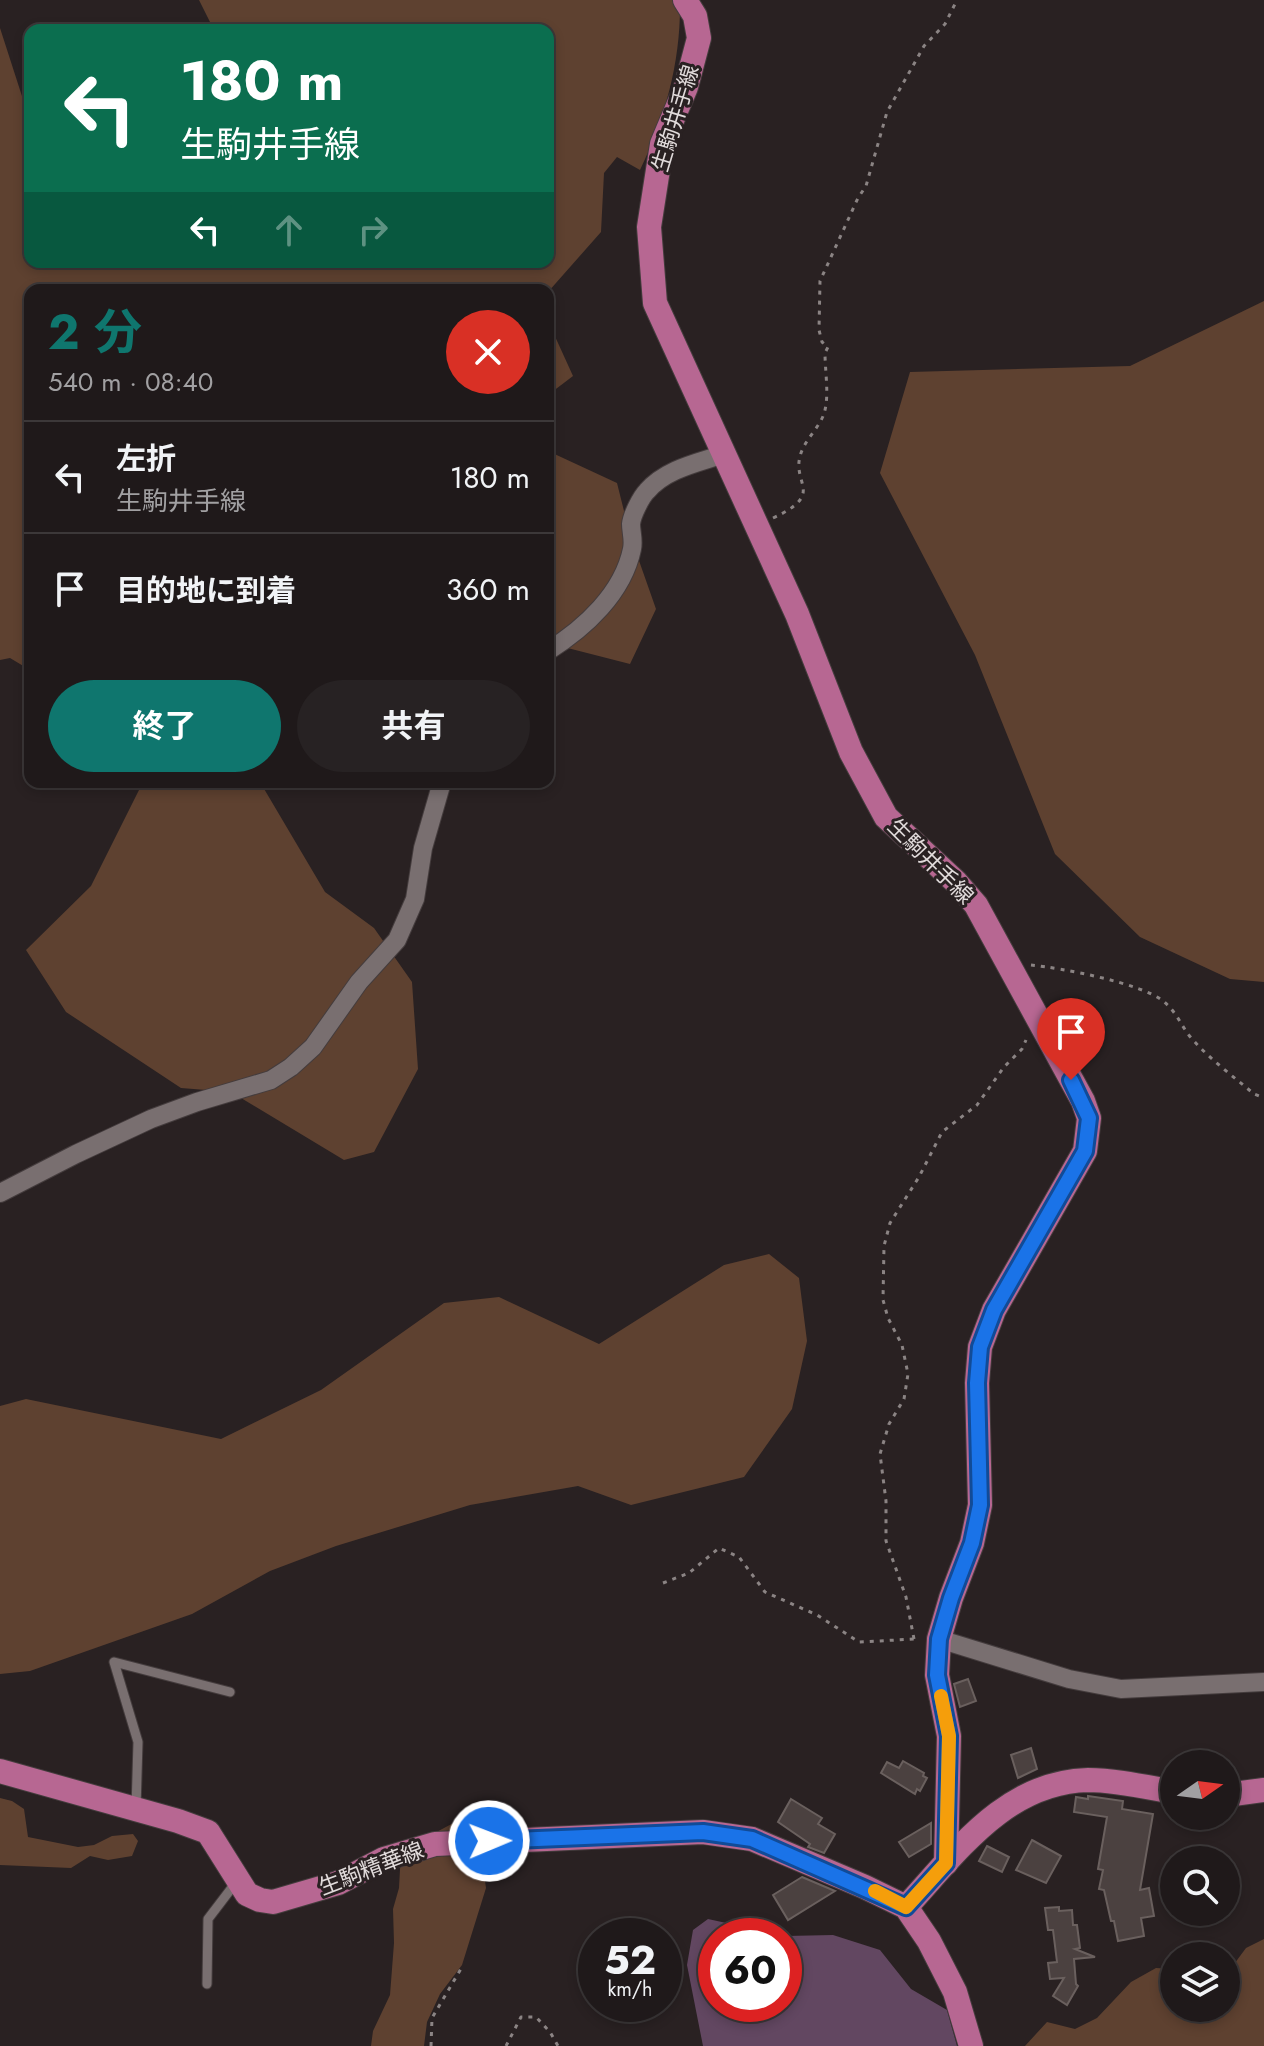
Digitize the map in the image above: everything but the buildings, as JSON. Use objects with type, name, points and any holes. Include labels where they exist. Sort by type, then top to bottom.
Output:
[{"type":"main road","name":"生駒井手線","points":[[685,0],[695,16],[699,38],[686,87],[662,144],[649,227],[655,303],[797,614],[851,752],[886,817],[956,882],[976,905],[1083,1101],[1089,1118],[1085,1151],[994,1310],[980,1347],[977,1383],[980,1505],[972,1543],[939,1639],[937,1675],[949,1736],[946,1863]]},
{"type":"main road","points":[[0,1771],[208,1832],[217,1842],[237,1881]]},
{"type":"main road","points":[[971,2046],[955,1992],[929,1941],[906,1907],[990,1817],[1040,1787],[1090,1780],[1160,1790]]},
{"type":"main road","points":[[1240,1793],[1264,1790]]},
{"type":"main road","name":"生駒精華線","points":[[237,1881],[247,1894],[273,1902],[338,1883],[384,1859],[435,1844],[703,1832],[752,1839],[906,1907]]},
{"type":"street","points":[[554,647],[574,633],[614,593],[627,569],[634,544],[631,522],[645,492],[665,475],[724,454]]},
{"type":"street","points":[[0,1193],[151,1119],[271,1080],[313,1047],[359,982],[397,940],[415,899],[423,848],[440,788]]},
{"type":"street","points":[[939,1639],[1069,1679],[1121,1689],[1264,1682]]},
{"type":"lane","points":[[136,1809],[138,1742],[114,1662],[230,1692]]},
{"type":"lane","points":[[207,1984],[208,1919],[237,1881]]},
{"type":"path","points":[[757,526],[782,514],[803,496],[801,454],[825,411],[825,353],[828,347],[822,342],[819,330],[820,281],[866,186],[887,112],[924,46],[945,24],[957,0]]},
{"type":"path","points":[[1007,962],[1054,968],[1141,990],[1160,998],[1177,1014],[1191,1039],[1254,1094],[1264,1098]]},
{"type":"path","points":[[914,1639],[906,1597],[886,1541],[886,1501],[880,1454],[889,1424],[904,1399],[908,1374],[902,1345],[883,1300],[884,1246],[890,1223],[942,1132],[977,1105],[1004,1067],[1022,1049],[1035,1014]]},
{"type":"path","points":[[663,1583],[689,1573],[719,1548],[739,1557],[765,1592],[817,1615],[859,1642],[939,1639]]},
{"type":"path","points":[[431,2046],[432,2018],[462,1967]]},
{"type":"path","points":[[506,2046],[521,2017],[536,2017],[558,2046]]},
{"type":"shaded area","points":[[199,0],[680,0],[675,66],[657,129],[640,170],[617,157],[604,173],[601,232],[554,285],[24,284],[24,666],[10,658],[0,660],[0,28],[24,102],[24,268],[554,268],[554,24],[211,24]]},
{"type":"shaded area","points":[[1264,301],[1264,982],[1230,979],[1140,937],[1055,854],[975,655],[880,473],[910,372],[1130,366]]},
{"type":"shaded area","points":[[554,334],[573,376],[554,390]]},
{"type":"shaded area","points":[[554,454],[617,483],[630,535],[656,609],[630,664],[554,645]]},
{"type":"shaded area","points":[[140,788],[264,788],[325,892],[374,928],[412,982],[418,1069],[374,1152],[344,1160],[231,1092],[181,1088],[66,1012],[26,950],[91,886]]},
{"type":"shaded area","points":[[769,1254],[799,1278],[807,1341],[792,1409],[744,1477],[631,1505],[578,1486],[470,1505],[336,1546],[270,1571],[192,1614],[30,1671],[0,1674],[0,1406],[26,1399],[221,1439],[321,1390],[444,1303],[499,1297],[599,1344],[724,1265]]},
{"type":"shaded area","points":[[0,1798],[24,1809],[28,1837],[78,1847],[94,1845],[112,1836],[133,1834],[138,1841],[132,1856],[108,1860],[90,1856],[71,1868],[0,1865]]},
{"type":"shaded area","points":[[459,1820],[478,1832],[486,1888],[462,1965],[440,1994],[427,2022],[424,2046],[371,2046],[373,2031],[390,1995],[393,1909],[399,1888],[401,1851]]},
{"type":"shaded area","points":[[698,1926],[698,2021],[687,1965],[693,1930]]},
{"type":"shaded area","points":[[833,1935],[880,1950],[911,1989],[947,2010],[957,2046],[703,2046],[698,2022],[802,2022],[802,1936]]},
{"type":"shaded area","points":[[1264,1939],[1264,2046],[1025,2046],[1047,2022],[1075,2029],[1097,2018],[1131,1982],[1156,1968],[1160,1968],[1160,2022],[1240,2022],[1240,1956],[1246,1948]]},
{"type":"slow traffic","points":[[875,1891],[906,1907],[946,1863],[949,1736],[941,1696]]},
{"type":"route","points":[[489,1841],[703,1832],[729,1835],[752,1839],[906,1907],[946,1863],[949,1736],[937,1675],[939,1639],[972,1543],[980,1505],[977,1383],[980,1347],[994,1310],[1085,1151],[1089,1118],[1071,1080]]}]
